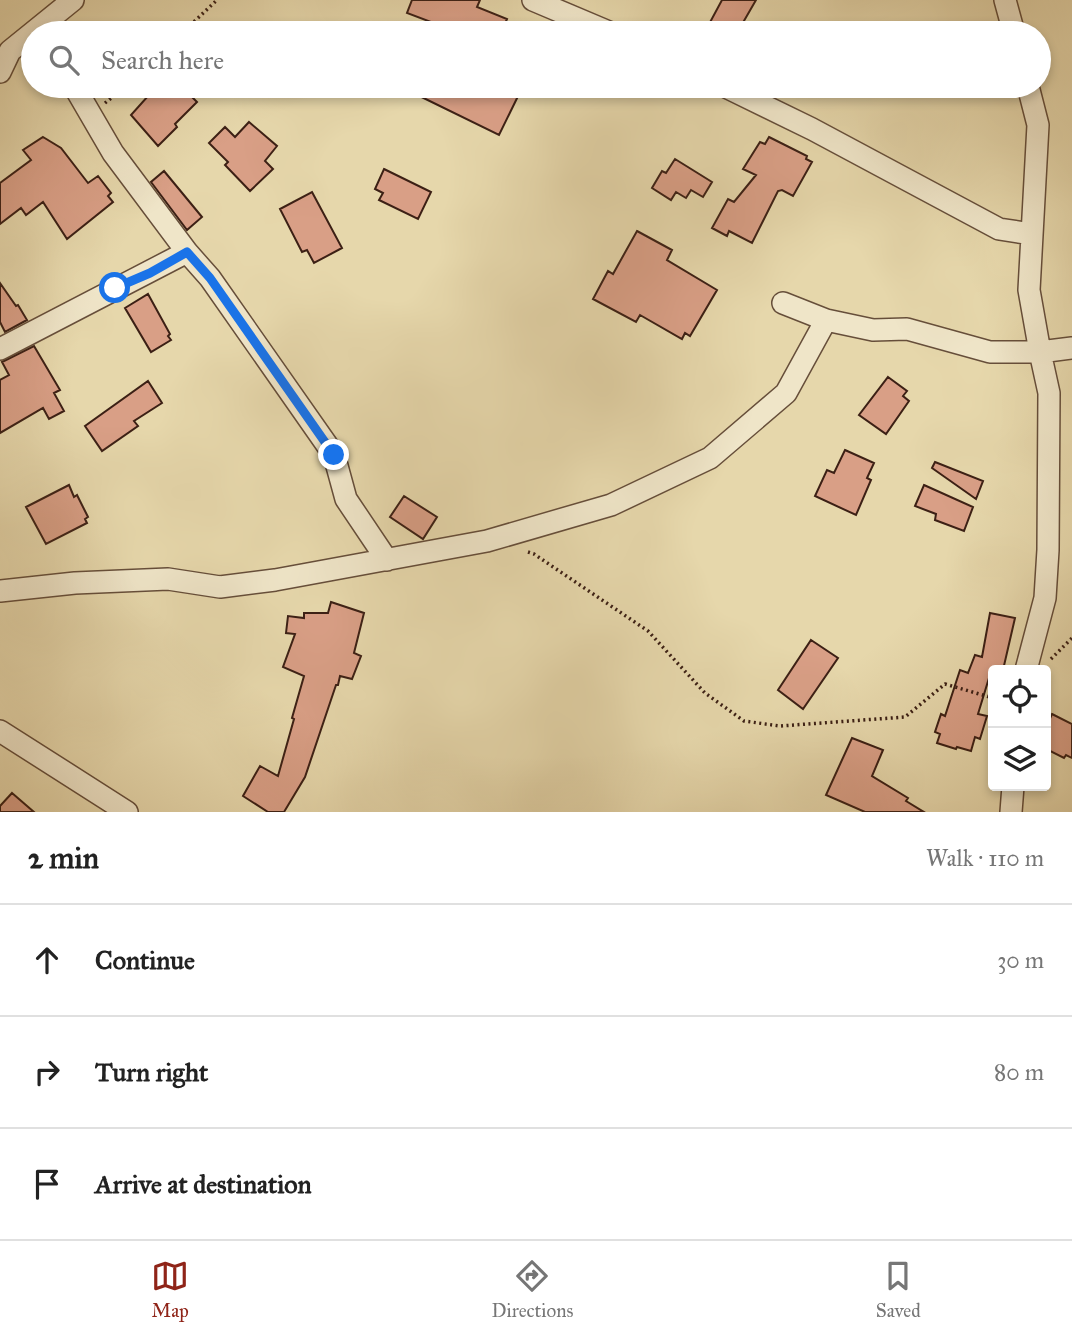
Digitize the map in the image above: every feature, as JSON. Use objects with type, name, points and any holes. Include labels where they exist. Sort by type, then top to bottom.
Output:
[{"type":"street","points":[[56,21],[74,0]]},
{"type":"street","points":[[533,0],[583,21]]},
{"type":"street","points":[[1004,0],[1010,21]]},
{"type":"street","points":[[0,72],[10,51],[21,45]]},
{"type":"street","points":[[81,98],[113,153],[187,252],[210,278],[334,455],[346,499],[387,560]]},
{"type":"street","points":[[749,98],[999,229],[1031,234]]},
{"type":"street","points":[[1027,665],[1045,598],[1048,550],[1049,393],[1029,290],[1038,125],[1031,98]]},
{"type":"street","points":[[0,349],[187,252]]},
{"type":"street","points":[[783,303],[826,320],[873,330],[906,329],[990,352],[1040,352],[1072,348]]},
{"type":"street","points":[[0,591],[75,583],[169,579],[220,587],[275,580],[487,541],[611,505],[710,458],[786,393],[826,320]]},
{"type":"street","points":[[0,731],[127,812]]},
{"type":"street","points":[[1012,812],[1013,791]]},
{"type":"path","points":[[195,21],[217,0]]},
{"type":"path","points":[[523,551],[534,554],[648,631],[705,693],[744,721],[780,726],[905,717],[945,684],[988,697]]},
{"type":"path","points":[[1047,662],[1072,638]]},
{"type":"building","points":[[412,0],[480,0],[477,7],[507,19],[428,21],[407,13]]},
{"type":"building","points":[[722,0],[756,0],[744,21],[711,21]]},
{"type":"building","points":[[146,98],[193,98],[197,102],[158,146],[131,115]]},
{"type":"building","points":[[423,98],[517,98],[499,135]]},
{"type":"building","points":[[249,122],[277,146],[265,161],[273,169],[250,191],[225,165],[228,162],[209,143],[225,127],[235,137]]},
{"type":"building","points":[[43,137],[61,148],[88,183],[98,176],[111,193],[108,196],[113,202],[67,239],[43,202],[26,215],[21,208],[0,224],[0,183],[31,160],[23,150]]},
{"type":"building","points":[[769,137],[807,156],[806,159],[812,162],[793,196],[782,190],[778,191],[752,243],[729,231],[727,236],[712,228],[728,199],[734,202],[756,175],[743,169],[760,142],[765,144]]},
{"type":"building","points":[[675,159],[712,182],[703,197],[691,190],[686,198],[676,192],[671,200],[652,188],[662,171],[666,173]]},
{"type":"building","points":[[384,169],[431,192],[418,219],[379,200],[383,193],[375,189]]},
{"type":"building","points":[[164,171],[202,217],[187,230],[151,182]]},
{"type":"building","points":[[312,192],[342,248],[314,263],[307,250],[302,252],[280,209]]},
{"type":"building","points":[[637,231],[672,250],[667,260],[717,290],[690,336],[685,333],[682,339],[640,315],[636,322],[593,299],[608,271],[613,274]]},
{"type":"building","points":[[0,283],[27,320],[5,332],[0,322]]},
{"type":"building","points":[[148,294],[171,340],[151,352],[125,308]]},
{"type":"building","points":[[34,346],[60,390],[54,393],[64,411],[49,419],[43,408],[0,433],[0,380],[9,375],[2,362]]},
{"type":"building","points":[[888,377],[907,391],[903,396],[909,401],[886,434],[859,415]]},
{"type":"building","points":[[148,381],[162,403],[134,421],[138,426],[102,451],[85,426]]},
{"type":"building","points":[[845,450],[874,463],[867,478],[871,480],[856,515],[815,496],[827,470],[834,473]]},
{"type":"building","points":[[935,462],[983,481],[976,499],[932,468]]},
{"type":"building","points":[[69,485],[88,517],[85,519],[87,523],[46,544],[26,507]]},
{"type":"building","points":[[924,485],[973,507],[964,531],[935,520],[936,514],[915,506]]},
{"type":"building","points":[[404,496],[437,517],[423,539],[390,517]]},
{"type":"building","points":[[331,602],[364,613],[354,653],[361,656],[352,679],[340,676],[305,777],[284,812],[268,812],[243,796],[260,766],[278,776],[294,719],[292,718],[304,676],[283,667],[295,634],[286,633],[288,616],[304,618],[304,613],[328,613]]},
{"type":"building","points":[[990,613],[1015,618],[1004,665],[988,665],[988,681],[978,714],[987,716],[980,739],[975,737],[971,751],[937,743],[940,734],[935,732],[941,714],[945,716],[960,670],[968,673],[975,655],[982,657]]},
{"type":"building","points":[[811,640],[838,658],[803,709],[778,690]]},
{"type":"building","points":[[1052,714],[1072,724],[1072,758],[1066,755],[1064,758],[1051,752]]},
{"type":"building","points":[[852,738],[883,750],[872,776],[908,798],[906,801],[924,812],[865,812],[826,795]]},
{"type":"building","points":[[12,793],[34,812],[0,812],[0,806]]},
{"type":"route","points":[[115,288],[150,273],[187,252],[210,278],[334,455]]}]
